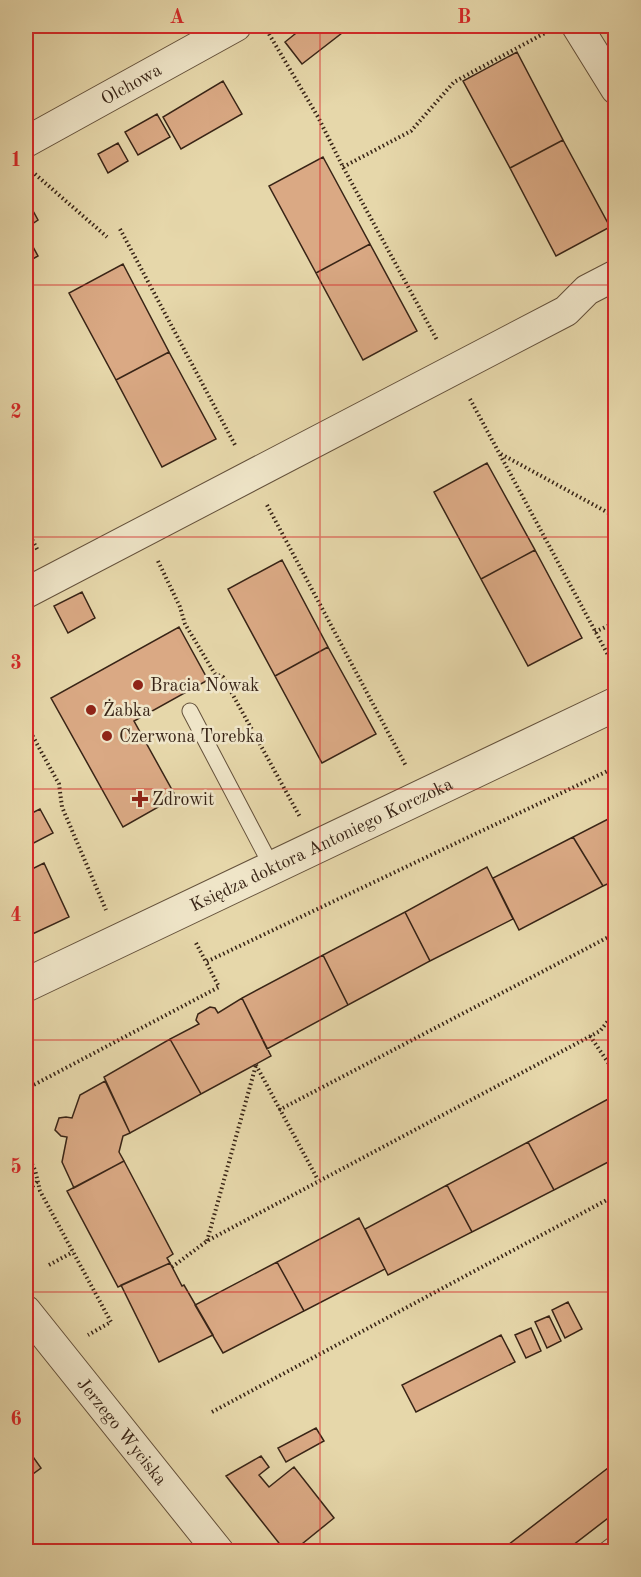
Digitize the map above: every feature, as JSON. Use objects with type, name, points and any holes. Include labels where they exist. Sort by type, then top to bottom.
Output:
[{"type":"street","name":"Olchowa","points":[[28,156],[236,26]]},
{"type":"street","points":[[582,27],[615,89]]},
{"type":"street","points":[[26,593],[251,475],[447,359],[566,311],[587,290],[615,275]]},
{"type":"street","name":"Księdza doktora Antoniego Korczoka","points":[[26,985],[615,704]]},
{"type":"street","name":"Jerzego Wyciska","points":[[26,1311],[219,1551]]},
{"type":"lane","points":[[190,711],[272,867]]},
{"type":"lane","points":[[603,1551],[615,1542]]},
{"type":"path","points":[[269,33],[318,117],[615,668]]},
{"type":"path","points":[[343,167],[411,130],[454,82],[545,33]]},
{"type":"path","points":[[28,156],[107,237]]},
{"type":"path","points":[[120,229],[406,766]]},
{"type":"path","points":[[498,453],[615,517]]},
{"type":"path","points":[[174,596],[185,624],[214,674],[224,677],[300,817]]},
{"type":"path","points":[[596,632],[615,622]]},
{"type":"path","points":[[26,724],[59,784],[62,807],[108,914]]},
{"type":"path","points":[[206,962],[615,767]]},
{"type":"path","points":[[279,1110],[615,933]]},
{"type":"path","points":[[26,1089],[219,987],[200,951]]},
{"type":"path","points":[[172,1267],[207,1241],[600,1031],[615,1011]]},
{"type":"path","points":[[590,1036],[615,1074]]},
{"type":"path","points":[[207,1241],[256,1065],[318,1181]]},
{"type":"path","points":[[26,1152],[40,1191],[111,1322],[86,1337]]},
{"type":"path","points":[[26,1192],[38,1181]]},
{"type":"path","points":[[212,1412],[615,1195]]},
{"type":"path","points":[[49,1265],[73,1252]]},
{"type":"building","points":[[305,26],[351,26],[302,64],[285,42]]},
{"type":"building","points":[[517,52],[563,140],[510,168],[463,81]]},
{"type":"building","points":[[223,81],[242,114],[181,149],[163,117]]},
{"type":"building","points":[[157,114],[170,137],[138,155],[125,132]]},
{"type":"building","points":[[563,140],[610,227],[556,256],[510,168]]},
{"type":"building","points":[[118,143],[128,161],[108,173],[98,154]]},
{"type":"building","points":[[323,157],[370,244],[316,273],[269,186]]},
{"type":"building","points":[[26,198],[38,220],[26,228]]},
{"type":"building","points":[[26,234],[38,256],[26,263]]},
{"type":"building","points":[[370,244],[417,331],[363,360],[316,273]]},
{"type":"building","points":[[123,264],[169,352],[116,380],[69,293]]},
{"type":"building","points":[[169,352],[216,439],[162,467],[116,380]]},
{"type":"building","points":[[487,463],[535,550],[481,579],[434,492]]},
{"type":"building","points":[[535,550],[582,638],[528,666],[481,579]]},
{"type":"building","points":[[282,560],[328,647],[275,676],[228,589]]},
{"type":"building","points":[[82,592],[95,618],[68,633],[54,606]]},
{"type":"building","name":"Czerwona Torebka","points":[[179,627],[208,680],[134,721],[176,797],[123,827],[51,698]]},
{"type":"building","points":[[328,647],[376,734],[322,763],[275,676]]},
{"type":"building","points":[[40,809],[53,833],[26,847],[26,816]]},
{"type":"building","points":[[616,815],[616,880],[603,886],[573,837]]},
{"type":"building","points":[[573,837],[603,886],[519,930],[493,878]]},
{"type":"building","points":[[44,863],[69,917],[26,937],[26,872]]},
{"type":"building","points":[[487,867],[513,919],[430,961],[405,912]]},
{"type":"building","points":[[405,912],[430,961],[348,1005],[323,955]]},
{"type":"building","points":[[323,955],[348,1005],[267,1049],[242,998]]},
{"type":"building","points":[[242,998],[271,1056],[201,1094],[170,1039],[199,1024],[196,1020],[198,1014],[210,1007],[215,1008],[218,1013]]},
{"type":"building","points":[[170,1039],[201,1094],[130,1133],[104,1077]]},
{"type":"building","points":[[105,1081],[130,1133],[123,1136],[119,1152],[124,1161],[74,1188],[62,1162],[67,1137],[61,1136],[55,1130],[59,1118],[72,1118],[80,1095]]},
{"type":"building","points":[[610,1098],[616,1109],[616,1158],[554,1190],[528,1142]]},
{"type":"building","points":[[528,1142],[554,1190],[472,1232],[447,1185]]},
{"type":"building","points":[[124,1161],[173,1254],[167,1258],[170,1263],[118,1287],[67,1191]]},
{"type":"building","points":[[447,1185],[472,1232],[388,1275],[365,1229]]},
{"type":"building","points":[[359,1218],[385,1269],[304,1311],[277,1262]]},
{"type":"building","points":[[277,1262],[304,1311],[223,1353],[195,1305]]},
{"type":"building","points":[[170,1263],[213,1335],[159,1362],[121,1285]]},
{"type":"building","points":[[568,1302],[582,1329],[565,1338],[552,1310]]},
{"type":"building","points":[[549,1316],[561,1341],[547,1348],[535,1322]]},
{"type":"building","points":[[531,1328],[541,1351],[526,1358],[515,1335]]},
{"type":"building","points":[[501,1335],[515,1362],[416,1412],[402,1385]]},
{"type":"building","points":[[316,1428],[324,1441],[286,1462],[278,1448]]},
{"type":"building","points":[[26,1447],[41,1468],[26,1479]]},
{"type":"building","points":[[261,1456],[269,1467],[259,1475],[269,1487],[294,1467],[334,1518],[292,1552],[286,1552],[226,1476]]},
{"type":"building","points":[[608,1468],[616,1478],[616,1512],[564,1552],[513,1552],[508,1545]]},
{"type":"place","name":"Bracia Nowak","points":[[138,685]]},
{"type":"place","name":"Żabka","points":[[91,710]]},
{"type":"place","name":"Czerwona Torebka","points":[[107,736]]},
{"type":"place","name":"Zdrowit","points":[[140,799]]}]
